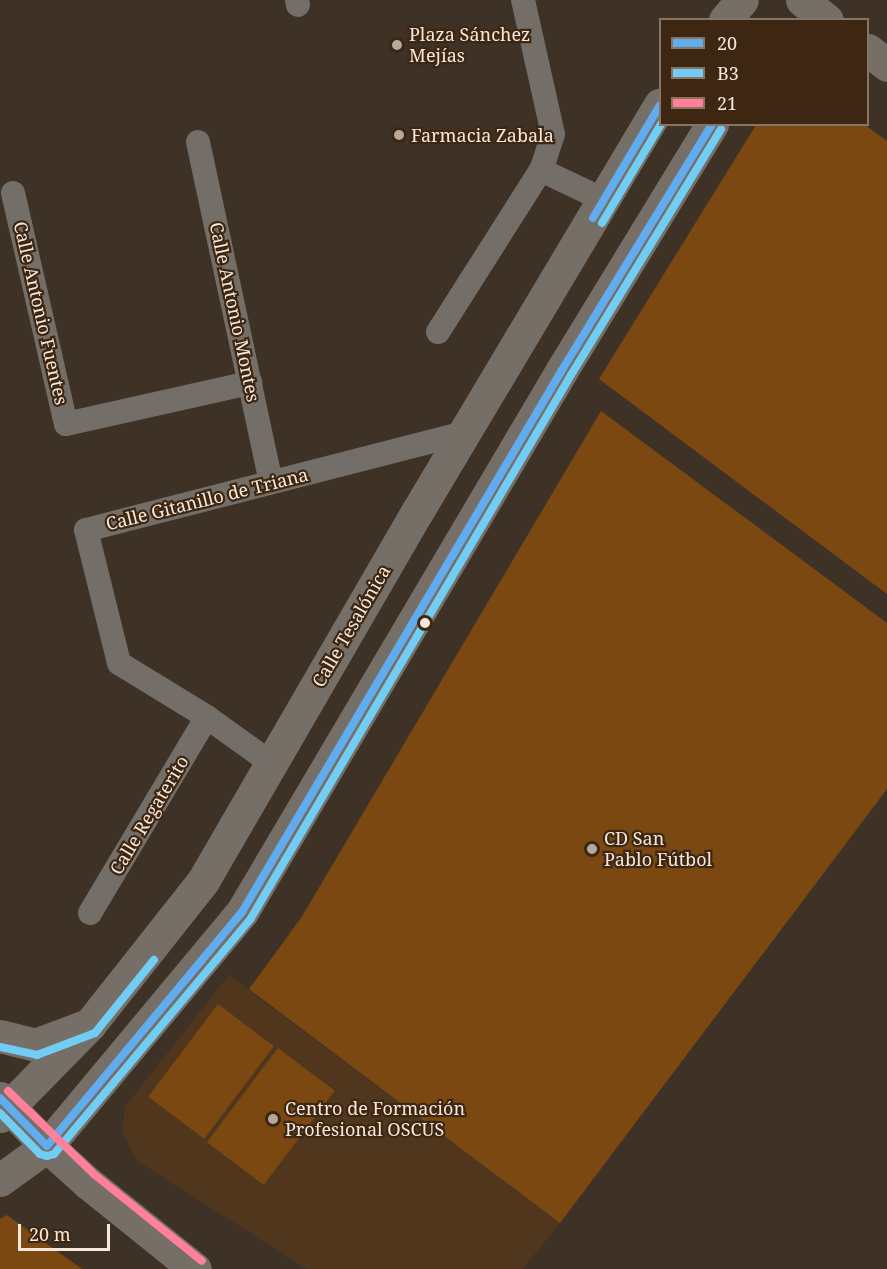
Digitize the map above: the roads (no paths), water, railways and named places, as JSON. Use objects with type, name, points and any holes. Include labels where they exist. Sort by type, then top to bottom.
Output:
[{"type":"street","points":[[438,332],[541,170],[553,134],[523,0]]},
{"type":"street","points":[[727,18],[742,0]]},
{"type":"street","points":[[753,18],[758,0]]},
{"type":"street","points":[[802,0],[824,18]]},
{"type":"street","points":[[869,52],[887,65]]},
{"type":"street","name":"Calle Tesalónica","points":[[3,1108],[90,1024],[203,881],[464,433],[659,107]]},
{"type":"street","points":[[0,1180],[47,1146],[242,912],[562,370],[711,126]]},
{"type":"street","name":"Calle Antonio Montes","points":[[198,142],[271,482]]},
{"type":"street","points":[[541,170],[603,200]]},
{"type":"street","name":"Calle Antonio Fuentes","points":[[13,193],[66,424],[250,383]]},
{"type":"street","name":"Calle Gitanillo de Triana","points":[[271,763],[207,717],[119,663],[86,530],[464,433]]},
{"type":"street","name":"Calle Regaterito","points":[[90,913],[207,717]]},
{"type":"street","points":[[0,1036],[35,1045],[90,1024]]},
{"type":"street","points":[[3,1108],[195,1269]]},
{"type":"place","name":"Plaza Sánchez Mejías","points":[[397,45]]},
{"type":"place","name":"Farmacia Zabala","points":[[399,135]]},
{"type":"place","name":"CD San Pablo Fútbol","points":[[592,849]]},
{"type":"place","name":"Centro de Formación Profesional OSCUS","points":[[273,1119]]}]
